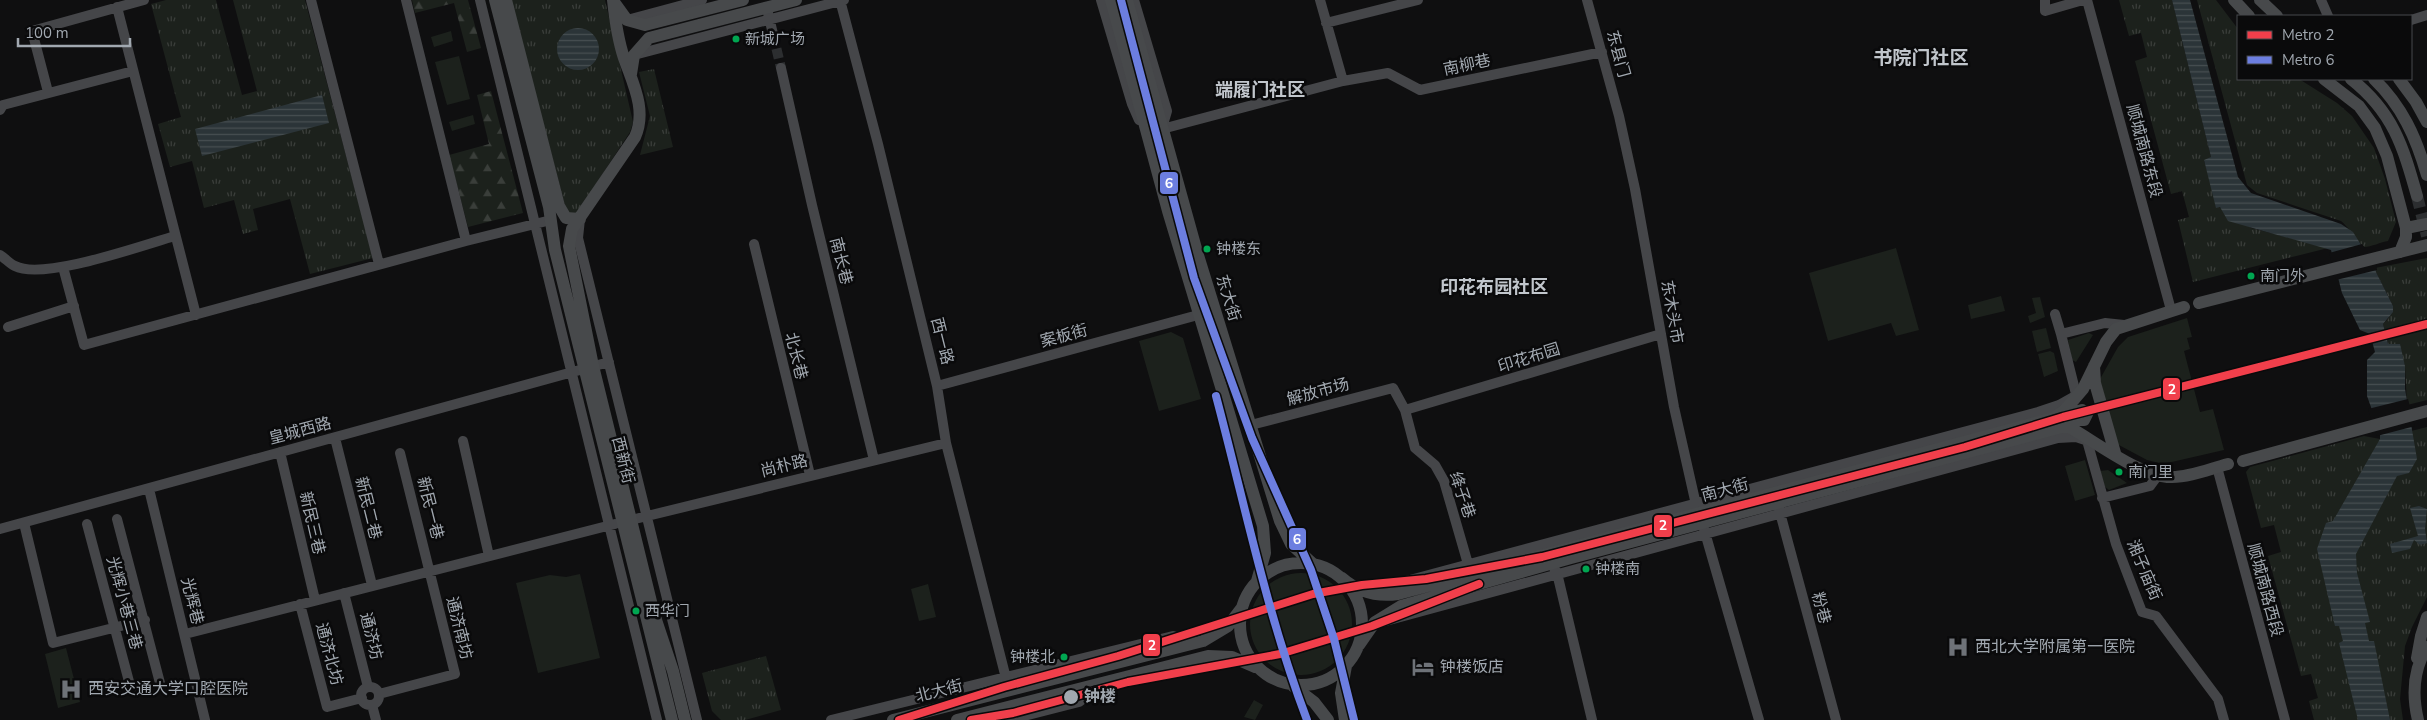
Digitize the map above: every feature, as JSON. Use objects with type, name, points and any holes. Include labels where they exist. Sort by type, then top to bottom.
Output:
[{"type":"main road","points":[[495,0],[554,207],[566,218],[580,219]]},
{"type":"main road","points":[[506,0],[554,207],[555,250]]},
{"type":"main road","points":[[613,0],[627,20],[645,26],[743,0]]},
{"type":"main road","name":"西新街","points":[[583,369],[569,246],[572,229],[635,137],[639,128],[641,111],[631,74],[624,58],[613,0]]},
{"type":"main road","points":[[631,74],[634,55],[649,38],[768,14],[796,0]]},
{"type":"main road","name":"东大街","points":[[1111,0],[1146,135],[1198,315],[1263,526],[1265,553],[1257,581]]},
{"type":"main road","name":"东大街","points":[[1127,0],[1197,252],[1282,529],[1296,550],[1313,564]]},
{"type":"main road","points":[[2234,0],[2248,15]]},
{"type":"main road","points":[[2260,0],[2277,15]]},
{"type":"main road","points":[[2325,80],[2359,106],[2375,128],[2387,156],[2406,228],[2406,237],[2400,252]]},
{"type":"main road","points":[[2352,80],[2374,99],[2395,129],[2404,150],[2417,196]]},
{"type":"main road","points":[[2375,80],[2404,115],[2420,150],[2427,174]]},
{"type":"main road","points":[[2400,80],[2416,102],[2427,122]]},
{"type":"main road","name":"西新街","points":[[554,207],[551,220],[555,250],[621,522],[672,720]]},
{"type":"main road","points":[[2406,228],[2427,224]]},
{"type":"main road","points":[[2199,303],[2427,245]]},
{"type":"main road","points":[[2124,325],[2184,307]]},
{"type":"main road","name":"南大街","points":[[1359,645],[1366,632],[1380,617],[1401,606],[1554,568],[1700,518],[1779,508],[2051,424],[2078,395],[2110,335],[2124,325]]},
{"type":"main road","points":[[2094,366],[2095,383],[2110,451]]},
{"type":"main road","points":[[2243,461],[2427,411]]},
{"type":"main road","name":"南大街","points":[[1342,578],[1356,588],[1376,595],[1398,594],[1700,518],[2051,424],[2069,427],[2140,469],[2158,475]]},
{"type":"main road","points":[[2158,475],[2170,477],[2187,475],[2222,466]]},
{"type":"main road","name":"西新街","points":[[621,522],[673,671],[685,720]]},
{"type":"main road","points":[[1328,720],[1308,696],[1263,672],[1250,659],[1242,643],[1240,625],[1242,607],[1257,581],[1280,567],[1293,563],[1313,564],[1328,569],[1342,578],[1353,592],[1360,609],[1363,627],[1359,645],[1346,666],[1342,685],[1341,701],[1346,720]]},
{"type":"main road","name":"北大街","points":[[892,720],[1008,684],[1196,643],[1222,631],[1234,620],[1242,607]]},
{"type":"main road","points":[[2418,720],[2414,695],[2415,676],[2421,636],[2427,616]]},
{"type":"main road","points":[[2415,676],[2427,648]]},
{"type":"main road","name":"北大街","points":[[957,720],[1216,656],[1240,660],[1263,672]]},
{"type":"main road","points":[[1290,685],[1303,686],[1326,681],[1346,666]]},
{"type":"street","points":[[48,92],[32,31],[144,0]]},
{"type":"street","points":[[311,0],[379,264]]},
{"type":"street","points":[[406,0],[466,240]]},
{"type":"street","points":[[480,0],[536,224],[583,369]]},
{"type":"street","points":[[627,20],[702,0]]},
{"type":"street","points":[[774,34],[768,14],[841,0]]},
{"type":"street","name":"西一路","points":[[841,0],[937,386],[946,443],[1008,684]]},
{"type":"street","points":[[1101,0],[1132,104],[1146,135]]},
{"type":"street","points":[[1134,0],[1167,112],[1162,129]]},
{"type":"street","points":[[1320,0],[1342,81]]},
{"type":"street","points":[[1326,23],[1418,0]]},
{"type":"street","name":"东县门","points":[[1587,0],[1619,116]]},
{"type":"street","points":[[2045,0],[2045,11],[2085,0]]},
{"type":"street","name":"顺城南路东段","points":[[2085,0],[2171,310]]},
{"type":"street","points":[[2321,0],[2328,15]]},
{"type":"street","points":[[117,7],[196,315]]},
{"type":"street","points":[[2412,20],[2427,15]]},
{"type":"street","name":"南柳巷","points":[[1162,129],[1342,81],[1388,73],[1420,90],[1602,52]]},
{"type":"street","name":"南长巷","points":[[781,68],[874,460]]},
{"type":"street","points":[[0,110],[3,105],[133,71]]},
{"type":"street","name":"东木头市","points":[[1619,116],[1635,189],[1661,334],[1700,518],[1759,720]]},
{"type":"street","points":[[580,219],[578,238],[697,720]]},
{"type":"street","points":[[63,267],[84,345],[466,240],[551,220]]},
{"type":"street","points":[[0,255],[16,267],[28,269],[63,267],[176,236]]},
{"type":"street","name":"北长巷","points":[[754,244],[810,476]]},
{"type":"street","points":[[8,327],[74,306]]},
{"type":"street","points":[[1356,588],[1386,586],[1468,564],[1700,518],[2059,405],[2078,395],[2055,314]]},
{"type":"street","name":"案板街","points":[[937,386],[1198,315]]},
{"type":"street","points":[[2061,334],[2105,323],[2124,325]]},
{"type":"street","name":"印花布园","points":[[1405,410],[1661,334]]},
{"type":"street","name":"皇城西路","points":[[0,529],[609,362]]},
{"type":"street","name":"解放市场","points":[[1251,426],[1393,388]]},
{"type":"street","name":"绛子巷","points":[[1393,388],[1405,410],[1416,448],[1435,465],[1444,481],[1468,564]]},
{"type":"street","points":[[1779,508],[2058,438],[2076,437],[2087,439]]},
{"type":"street","name":"新民二巷","points":[[335,438],[372,586]]},
{"type":"street","name":"湘子庙街","points":[[2087,439],[2116,544],[2142,612],[2156,616],[2218,698],[2224,720]]},
{"type":"street","points":[[463,441],[489,556]]},
{"type":"street","name":"尚朴路","points":[[185,634],[621,522],[946,443]]},
{"type":"street","name":"新民三巷","points":[[280,452],[315,600]]},
{"type":"street","name":"新民一巷","points":[[400,453],[430,571]]},
{"type":"street","name":"顺城南路西段","points":[[2222,466],[2285,720]]},
{"type":"street","points":[[2102,498],[2150,486],[2158,475]]},
{"type":"street","name":"光辉巷","points":[[149,489],[205,720]]},
{"type":"street","name":"粉巷","points":[[1779,508],[1836,720]]},
{"type":"street","points":[[118,519],[160,683]]},
{"type":"street","points":[[621,522],[657,720]]},
{"type":"street","points":[[24,523],[54,643],[116,629],[145,620]]},
{"type":"street","name":"光辉小巷三巷","points":[[87,524],[131,689]]},
{"type":"street","points":[[1554,568],[1592,720]]},
{"type":"street","name":"通济南坊","points":[[379,694],[455,674],[430,571]]},
{"type":"street","name":"通济坊","points":[[344,593],[368,687]]},
{"type":"street","name":"通济北坊","points":[[300,604],[327,707],[362,698]]},
{"type":"street","points":[[1008,720],[1079,702],[1105,682]]},
{"type":"street","points":[[831,720],[1008,684]]},
{"type":"street","points":[[1342,685],[1352,720]]},
{"type":"street","points":[[368,687],[375,688],[379,694],[378,701],[372,705],[366,704],[362,698],[362,691],[368,687]]},
{"type":"street","points":[[1308,696],[1321,720]]},
{"type":"street","points":[[372,705],[376,720]]},
{"type":"green space","points":[[166,0],[216,0],[242,95],[257,91],[233,0],[305,0],[373,258],[310,274],[290,199],[253,209],[258,230],[243,234],[234,200],[204,208],[192,161],[170,167],[158,124],[181,117],[151,4]]},
{"type":"green space","points":[[412,0],[468,0],[481,48],[467,52],[454,3],[415,13]]},
{"type":"green space","points":[[511,0],[605,0],[633,122],[630,132],[575,216],[568,217]]},
{"type":"green space","points":[[2119,0],[2172,0],[2211,157],[2204,161],[2219,207],[2251,228],[2328,248],[2193,282],[2178,220],[2189,217],[2182,191],[2171,194],[2135,61],[2147,57],[2141,33],[2129,36]]},
{"type":"green space","points":[[2197,0],[2216,0],[2237,28],[2237,80],[2301,80],[2337,103],[2352,116],[2374,148],[2385,179],[2396,222],[2388,241],[2364,247],[2341,221],[2257,193],[2247,185]]},
{"type":"green space","points":[[451,31],[453,41],[434,47],[431,37]]},
{"type":"green space","points":[[459,56],[470,99],[447,105],[435,62]]},
{"type":"green space","points":[[654,69],[673,147],[640,155],[650,116],[639,72]]},
{"type":"green space","points":[[491,91],[523,213],[468,227],[449,155],[489,144],[477,95]]},
{"type":"green space","points":[[473,115],[475,124],[452,131],[449,122]]},
{"type":"green space","points":[[1896,248],[1919,330],[1896,336],[1891,323],[1828,341],[1809,273]]},
{"type":"green space","points":[[2427,258],[2427,400],[2407,405],[2405,366],[2399,344],[2388,344],[2383,324],[2388,319],[2393,306],[2375,268]]},
{"type":"green space","points":[[2001,296],[2005,311],[1971,319],[1968,305]]},
{"type":"green space","points":[[2040,297],[2045,317],[2030,323],[2028,316],[2036,313],[2032,298]]},
{"type":"green space","points":[[2187,318],[2192,337],[2187,338],[2190,349],[2184,351],[2200,412],[2213,409],[2224,450],[2163,464],[2147,460],[2117,444],[2100,379],[2118,347],[2128,337]]},
{"type":"green space","points":[[2046,328],[2051,348],[2037,352],[2032,331]]},
{"type":"green space","points":[[1171,332],[1183,338],[1201,399],[1159,411],[1139,341]]},
{"type":"green space","points":[[2089,333],[2093,335],[2076,362],[2072,360],[2068,340]]},
{"type":"green space","points":[[2050,351],[2054,353],[2058,371],[2044,377],[2038,354]]},
{"type":"green space","points":[[2427,427],[2427,597],[2405,646],[2400,699],[2403,720],[2314,720],[2309,701],[2318,698],[2311,674],[2301,676],[2268,556],[2281,552],[2274,525],[2261,528],[2246,472],[2250,467],[2364,436],[2380,439]]},
{"type":"green space","points":[[2085,460],[2095,495],[2075,501],[2065,466]]},
{"type":"green space","points":[[2108,470],[2127,483],[2109,490],[2105,487],[2100,471]]},
{"type":"green space","points":[[1301,573],[1320,577],[1337,588],[1348,605],[1352,624],[1348,643],[1337,660],[1320,671],[1301,675],[1282,671],[1265,660],[1254,643],[1250,624],[1254,605],[1265,588],[1282,577]]},
{"type":"green space","points":[[580,574],[600,658],[538,673],[516,583],[550,575],[566,577]]},
{"type":"green space","points":[[928,584],[936,617],[919,621],[911,589]]},
{"type":"green space","points":[[66,648],[80,702],[58,708],[45,654]]},
{"type":"green space","points":[[766,656],[781,710],[745,720],[721,720],[712,711],[702,673]]},
{"type":"green space","points":[[1254,700],[1263,705],[1255,720],[1244,717]]},
{"type":"shaded area","points":[[2172,0],[2190,0],[2238,177],[2251,193],[2341,224],[2353,232],[2375,267],[2393,306],[2393,312],[2383,324],[2388,344],[2400,344],[2405,366],[2405,389],[2417,459],[2409,473],[2397,476],[2356,554],[2357,573],[2370,622],[2365,623],[2369,641],[2374,641],[2390,720],[2358,720],[2339,643],[2343,641],[2339,626],[2335,626],[2317,549],[2326,523],[2333,521],[2380,439],[2380,432],[2367,396],[2367,360],[2375,352],[2370,334],[2360,330],[2342,293],[2331,250],[2228,221],[2220,207],[2216,208],[2204,160],[2211,157]]},
{"type":"shaded area","points":[[578,28],[593,34],[599,49],[593,64],[578,70],[563,64],[557,49],[563,34]]},
{"type":"shaded area","points":[[322,95],[329,123],[202,156],[195,129]]},
{"type":"shaded area","points":[[2419,506],[2427,509],[2425,529],[2427,543],[2420,545],[2414,540],[2410,549],[2392,553],[2390,544],[2418,536],[2410,508]]},
{"type":"pier","points":[[2362,244],[2376,263],[2377,270],[2336,280],[2329,253]]},
{"type":"pier","points":[[2408,399],[2415,426],[2377,436],[2368,409]]},
{"type":"tunnel","points":[[773,34],[781,68]]},
{"type":"tunnel","points":[[2417,196],[2427,236]]},
{"type":"metro line","name":"6","points":[[1121,0],[1194,278],[1252,438],[1311,570],[1334,639],[1354,720]]},
{"type":"metro line","name":"2","points":[[899,720],[1004,687],[1118,656],[1313,594],[1362,585],[1426,579],[1542,557],[1965,447],[2063,417],[2427,324]]},
{"type":"metro line","name":"6","points":[[1216,396],[1268,600],[1307,720]]},
{"type":"metro line","name":"2","points":[[971,720],[1013,713],[1128,682],[1280,654],[1372,626],[1479,584]]},
{"type":"place","name":"新城广场","points":[[736,39]]},
{"type":"place","name":"钟楼东","points":[[1207,249]]},
{"type":"place","name":"南门外","points":[[2251,276]]},
{"type":"place","name":"南门里","points":[[2119,472]]},
{"type":"place","name":"钟楼南","points":[[1586,569]]},
{"type":"place","name":"西华门","points":[[636,611]]},
{"type":"place","name":"西北大学附属第一医院","points":[[1958,647]]},
{"type":"place","name":"钟楼北","points":[[1064,657]]},
{"type":"place","name":"钟楼饭店","points":[[1423,667]]},
{"type":"place","name":"西安交通大学口腔医院","points":[[71,689]]},
{"type":"place","name":"钟楼","points":[[1071,697]]},
{"type":"district","name":"书院门社区","points":[[1921,58]]},
{"type":"district","name":"端履门社区","points":[[1260,90]]},
{"type":"district","name":"印花布园社区","points":[[1494,287]]}]
